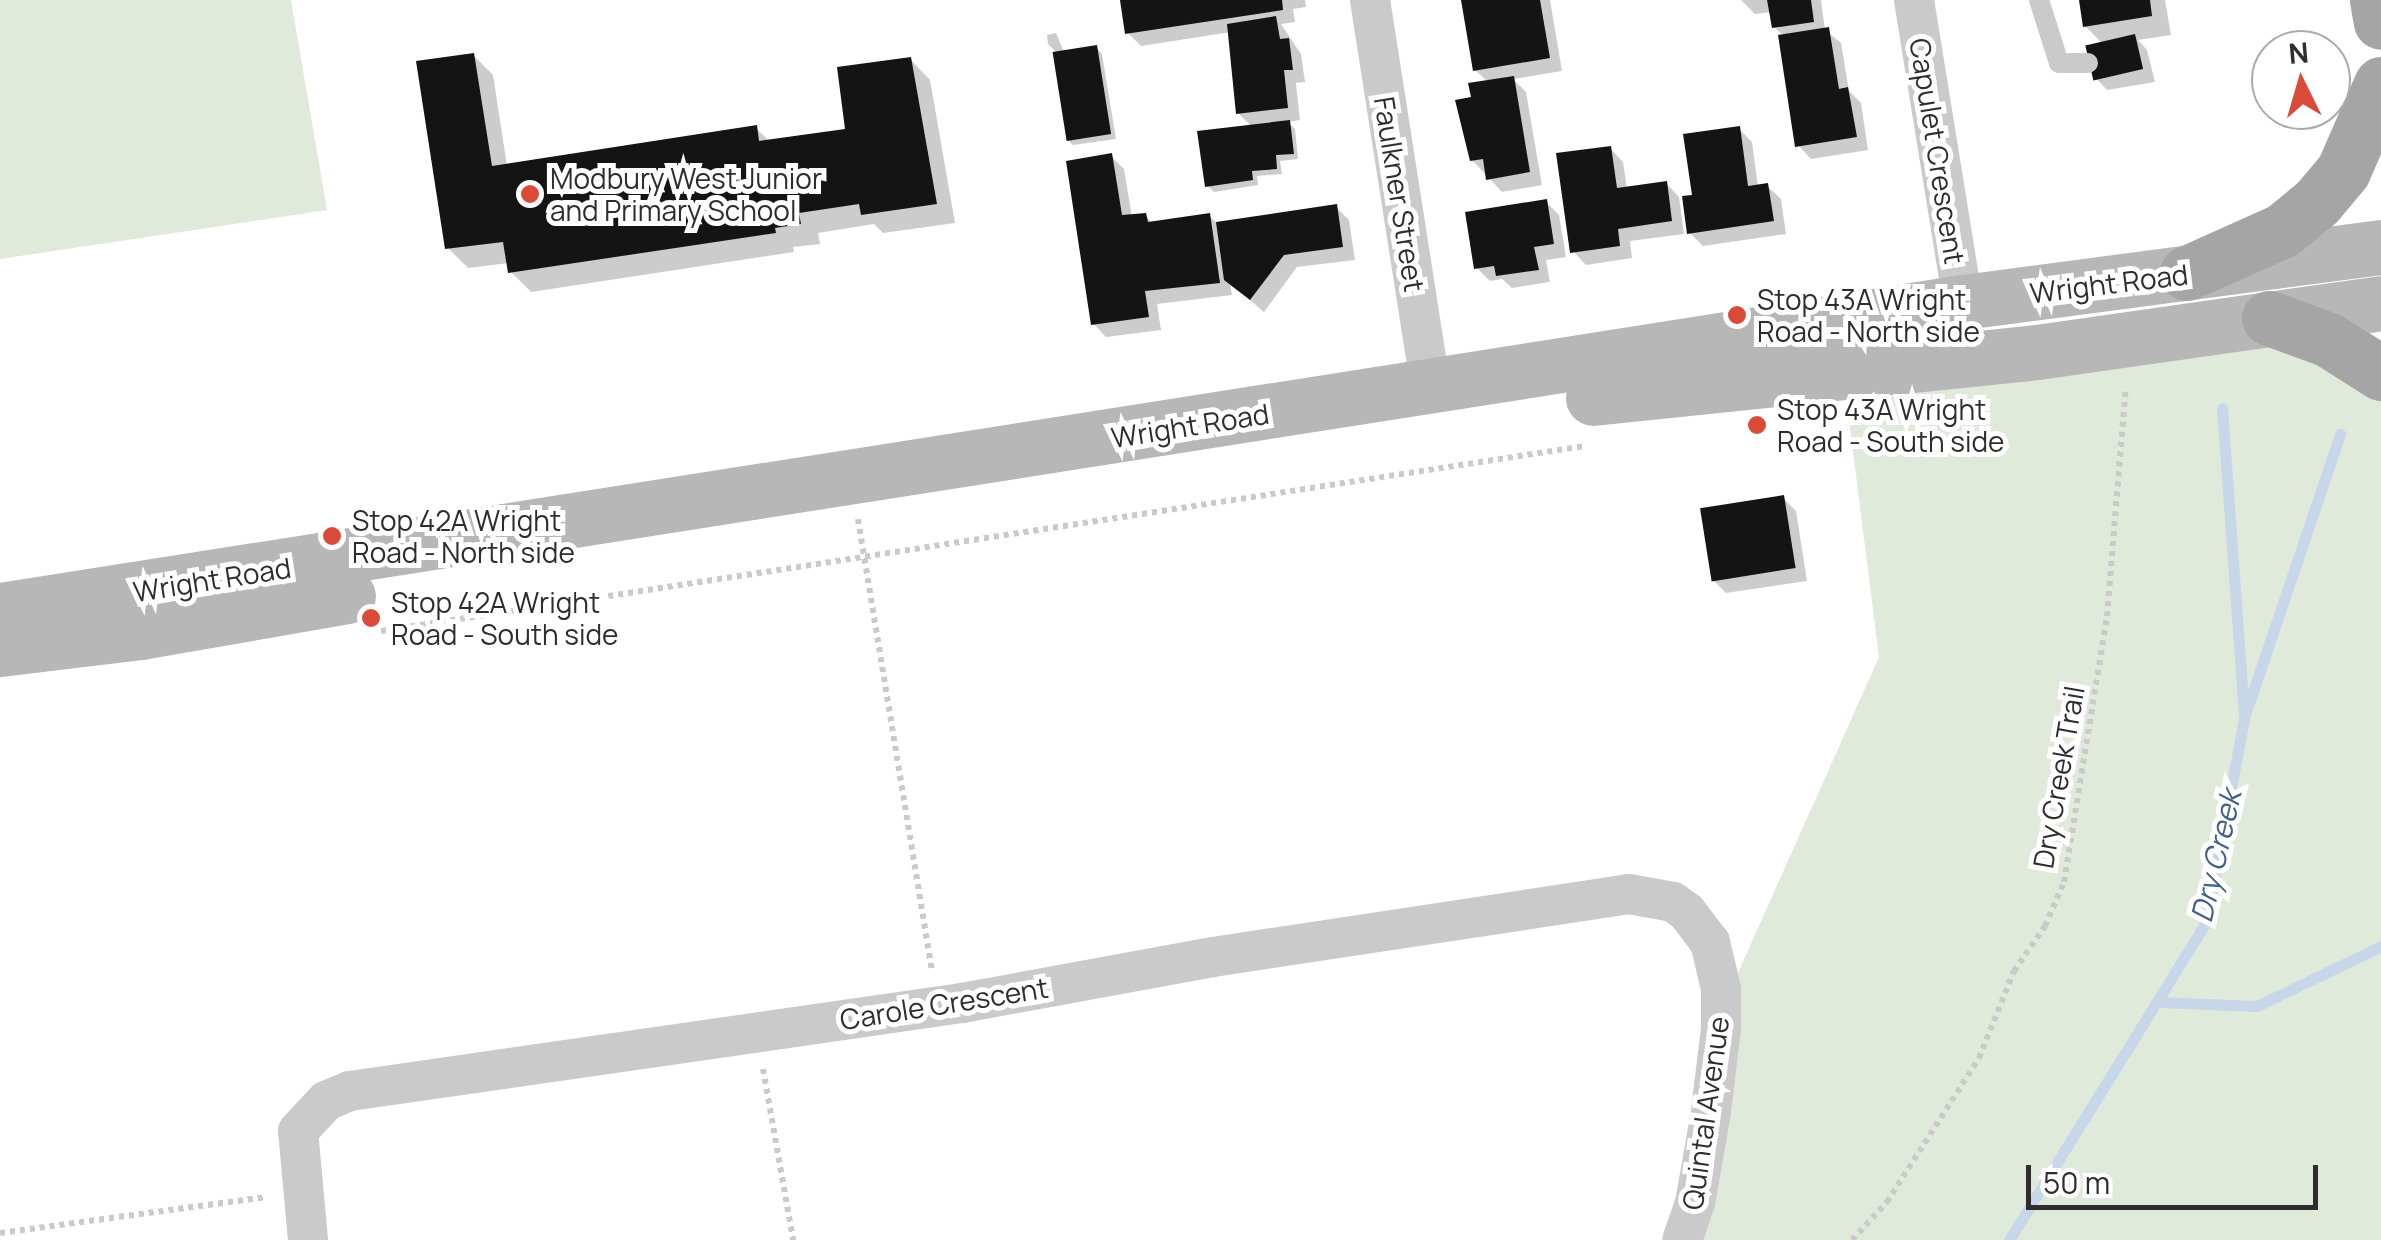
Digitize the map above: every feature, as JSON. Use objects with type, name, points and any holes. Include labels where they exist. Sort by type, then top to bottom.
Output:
[{"type":"main road","points":[[2378,0],[2381,22]]},
{"type":"main road","points":[[2186,273],[2283,230],[2318,202],[2351,156],[2381,84]]},
{"type":"main road","name":"Wright Road","points":[[0,610],[1962,302],[2381,247]]},
{"type":"main road","name":"Wright Road","points":[[0,648],[860,533],[1527,404],[2036,352],[2381,303]]},
{"type":"main road","points":[[2269,318],[2346,348],[2381,374]]},
{"type":"street","name":"Faulkner Street","points":[[1370,0],[1431,388]]},
{"type":"street","name":"Capulet Crescent","points":[[1914,0],[1962,302]]},
{"type":"street","name":"Carole Crescent","points":[[308,1240],[298,1131],[326,1101],[350,1091],[938,1006],[1213,957],[1629,894],[1672,902],[1702,928]]},
{"type":"street","name":"Quintal Avenue","points":[[1682,1240],[1695,1204],[1722,1029],[1721,989],[1702,928]]},
{"type":"lane","points":[[2039,0],[2059,63],[2088,63]]},
{"type":"path","name":"Dry Creek Trail","points":[[1852,1240],[1909,1170],[1979,1058],[2014,971],[2045,926],[2064,882],[2106,616],[2126,383],[2107,386]]},
{"type":"path","points":[[373,632],[860,533],[1605,442]]},
{"type":"path","points":[[860,533],[938,1006]]},
{"type":"path","points":[[756,1032],[793,1240]]},
{"type":"path","points":[[0,1233],[301,1192]]},
{"type":"green space","points":[[0,0],[291,0],[327,210],[0,259]]},
{"type":"green space","points":[[2257,320],[2381,375],[2381,1240],[1670,1240],[1721,1011],[1879,657],[1843,373]]},
{"type":"building","points":[[1120,0],[1282,0],[1283,10],[1125,34]]},
{"type":"building","points":[[1461,0],[1540,0],[1550,58],[1473,71]]},
{"type":"building","points":[[1767,0],[1811,0],[1814,22],[1772,28]]},
{"type":"building","points":[[2079,0],[2150,0],[2152,16],[2083,27]]},
{"type":"building","points":[[1276,16],[1280,39],[1289,38],[1293,70],[1284,70],[1288,108],[1236,114],[1227,24]]},
{"type":"building","points":[[1829,27],[1839,89],[1848,87],[1857,137],[1795,147],[1778,35]]},
{"type":"building","points":[[2135,34],[2143,69],[2093,81],[2085,45]]},
{"type":"building","points":[[1097,45],[1111,134],[1067,141],[1053,52]]},
{"type":"building","points":[[474,53],[492,166],[757,125],[759,141],[845,129],[837,67],[911,57],[937,204],[861,215],[859,204],[799,213],[801,224],[775,228],[776,233],[508,273],[503,242],[445,249],[416,61]]},
{"type":"building","points":[[1514,76],[1530,172],[1486,180],[1483,159],[1470,161],[1455,100],[1471,97],[1468,83]]},
{"type":"building","points":[[1290,120],[1294,154],[1276,155],[1277,169],[1252,171],[1253,180],[1205,187],[1197,131]]},
{"type":"building","points":[[1740,126],[1748,186],[1768,183],[1774,221],[1687,234],[1682,196],[1692,195],[1683,134]]},
{"type":"building","points":[[1611,146],[1617,188],[1667,181],[1672,221],[1618,229],[1620,246],[1570,253],[1556,153]]},
{"type":"building","points":[[1112,153],[1122,215],[1146,213],[1148,222],[1210,213],[1220,283],[1145,291],[1149,317],[1091,325],[1066,161]]},
{"type":"building","points":[[1547,199],[1554,244],[1534,247],[1539,270],[1496,276],[1494,266],[1474,269],[1465,212]]},
{"type":"building","points":[[1337,204],[1343,247],[1284,255],[1250,300],[1224,280],[1216,222]]},
{"type":"building","points":[[1784,495],[1796,568],[1712,581],[1700,508]]},
{"type":"waterway","points":[[2222,408],[2244,713]]},
{"type":"waterway","name":"Dry Creek","points":[[2009,1240],[2206,922],[2244,718],[2340,434]]},
{"type":"waterway","points":[[2158,1002],[2257,1006],[2381,946]]},
{"type":"place","name":"Modbury West Junior and Primary School","points":[[530,194]]},
{"type":"place","name":"Stop 43A Wright Road - North side","points":[[1737,315]]},
{"type":"place","name":"Stop 43A Wright Road - South side","points":[[1757,425]]},
{"type":"place","name":"Stop 42A Wright Road - North side","points":[[332,536]]},
{"type":"place","name":"Stop 42A Wright Road - South side","points":[[371,618]]}]
